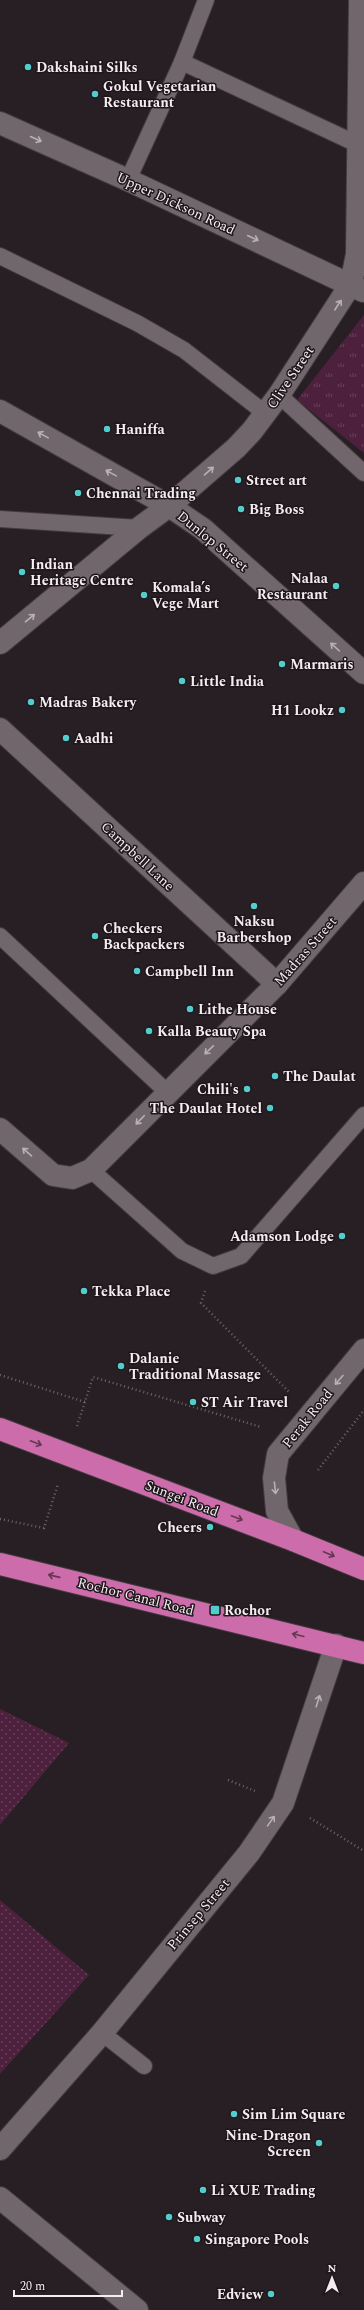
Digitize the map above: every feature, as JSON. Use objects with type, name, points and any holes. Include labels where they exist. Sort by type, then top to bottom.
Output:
[{"type":"highway","name":"Sungei Road","points":[[0,1429],[293,1540],[364,1569]]},
{"type":"highway","name":"Rochor Canal Road","points":[[0,1564],[364,1653]]},
{"type":"street","name":"Clive Street","points":[[0,643],[139,528],[169,506],[236,448],[266,414],[358,288],[361,252],[357,144],[360,0]]},
{"type":"street","name":"Upper Dickson Road","points":[[0,123],[128,180],[358,288]]},
{"type":"street","name":"Dunlop Street","points":[[0,411],[169,506],[203,529],[364,673]]},
{"type":"street","name":"Campbell Lane","points":[[0,729],[277,984]]},
{"type":"street","name":"Madras Street","points":[[91,1170],[167,1092],[277,984],[364,883]]},
{"type":"street","points":[[0,1129],[53,1175],[72,1178],[91,1170]]},
{"type":"street","name":"Perak Road","points":[[293,1540],[277,1511],[274,1478],[278,1454],[364,1350]]},
{"type":"street","name":"Prinsep Street","points":[[0,2149],[102,2033],[248,1853],[283,1804],[336,1645]]},
{"type":"street","points":[[0,2198],[137,2310]]},
{"type":"lane","points":[[128,180],[182,62],[206,0]]},
{"type":"lane","points":[[182,62],[357,144]]},
{"type":"lane","points":[[0,256],[151,331],[184,350],[266,414]]},
{"type":"lane","points":[[279,395],[364,474]]},
{"type":"lane","points":[[0,519],[139,528]]},
{"type":"lane","points":[[0,936],[167,1092]]},
{"type":"lane","points":[[91,1170],[182,1251],[213,1266],[241,1256],[364,1115]]},
{"type":"lane","points":[[102,2033],[144,2066]]},
{"type":"path","points":[[213,1266],[201,1303],[294,1396]]},
{"type":"path","points":[[0,1374],[84,1402]]},
{"type":"path","points":[[0,1519],[44,1528],[93,1377],[292,1436]]},
{"type":"path","points":[[318,1470],[364,1410]]},
{"type":"path","points":[[228,1780],[260,1793]]},
{"type":"path","points":[[304,1814],[364,1851]]},
{"type":"green space","points":[[364,315],[364,453],[297,400]]},
{"type":"green space","points":[[0,1709],[69,1743],[0,1825]]},
{"type":"green space","points":[[0,1900],[89,1975],[0,2074]]},
{"type":"place","name":"Dakshaini Silks","points":[[28,67]]},
{"type":"place","name":"Gokul Vegetarian Restaurant","points":[[95,94]]},
{"type":"place","name":"Haniffa","points":[[107,429]]},
{"type":"place","name":"Street art","points":[[238,480]]},
{"type":"place","name":"Chennai Trading","points":[[78,493]]},
{"type":"place","name":"Big Boss","points":[[241,509]]},
{"type":"place","name":"Indian Heritage Centre","points":[[22,572]]},
{"type":"place","name":"Nalaa Restaurant","points":[[336,586]]},
{"type":"place","name":"Komala’s Vege Mart","points":[[144,595]]},
{"type":"place","name":"Marmaris","points":[[282,664]]},
{"type":"place","name":"Little India","points":[[182,681]]},
{"type":"place","name":"Madras Bakery","points":[[31,702]]},
{"type":"place","name":"H1 Lookz","points":[[342,710]]},
{"type":"place","name":"Aadhi","points":[[66,738]]},
{"type":"place","name":"Naksu Barbershop","points":[[254,906]]},
{"type":"place","name":"Checkers Backpackers","points":[[95,936]]},
{"type":"place","name":"Campbell Inn","points":[[137,971]]},
{"type":"place","name":"Lithe House","points":[[190,1009]]},
{"type":"place","name":"Kalla Beauty Spa","points":[[149,1031]]},
{"type":"place","name":"The Daulat","points":[[275,1076]]},
{"type":"place","name":"Chili's","points":[[247,1089]]},
{"type":"place","name":"The Daulat Hotel","points":[[270,1108]]},
{"type":"place","name":"Adamson Lodge","points":[[342,1236]]},
{"type":"place","name":"Tekka Place","points":[[84,1291]]},
{"type":"place","name":"Dalanie Traditional Massage","points":[[121,1366]]},
{"type":"place","name":"ST Air Travel","points":[[193,1402]]},
{"type":"place","name":"Cheers","points":[[210,1527]]},
{"type":"place","name":"Rochor","points":[[215,1610]]},
{"type":"place","name":"Sim Lim Square","points":[[234,2114]]},
{"type":"place","name":"Nine-Dragon Screen","points":[[319,2143]]},
{"type":"place","name":"Li XUE Trading","points":[[203,2190]]},
{"type":"place","name":"Subway","points":[[169,2217]]},
{"type":"place","name":"Singapore Pools","points":[[197,2239]]},
{"type":"place","name":"Edview","points":[[271,2294]]}]
